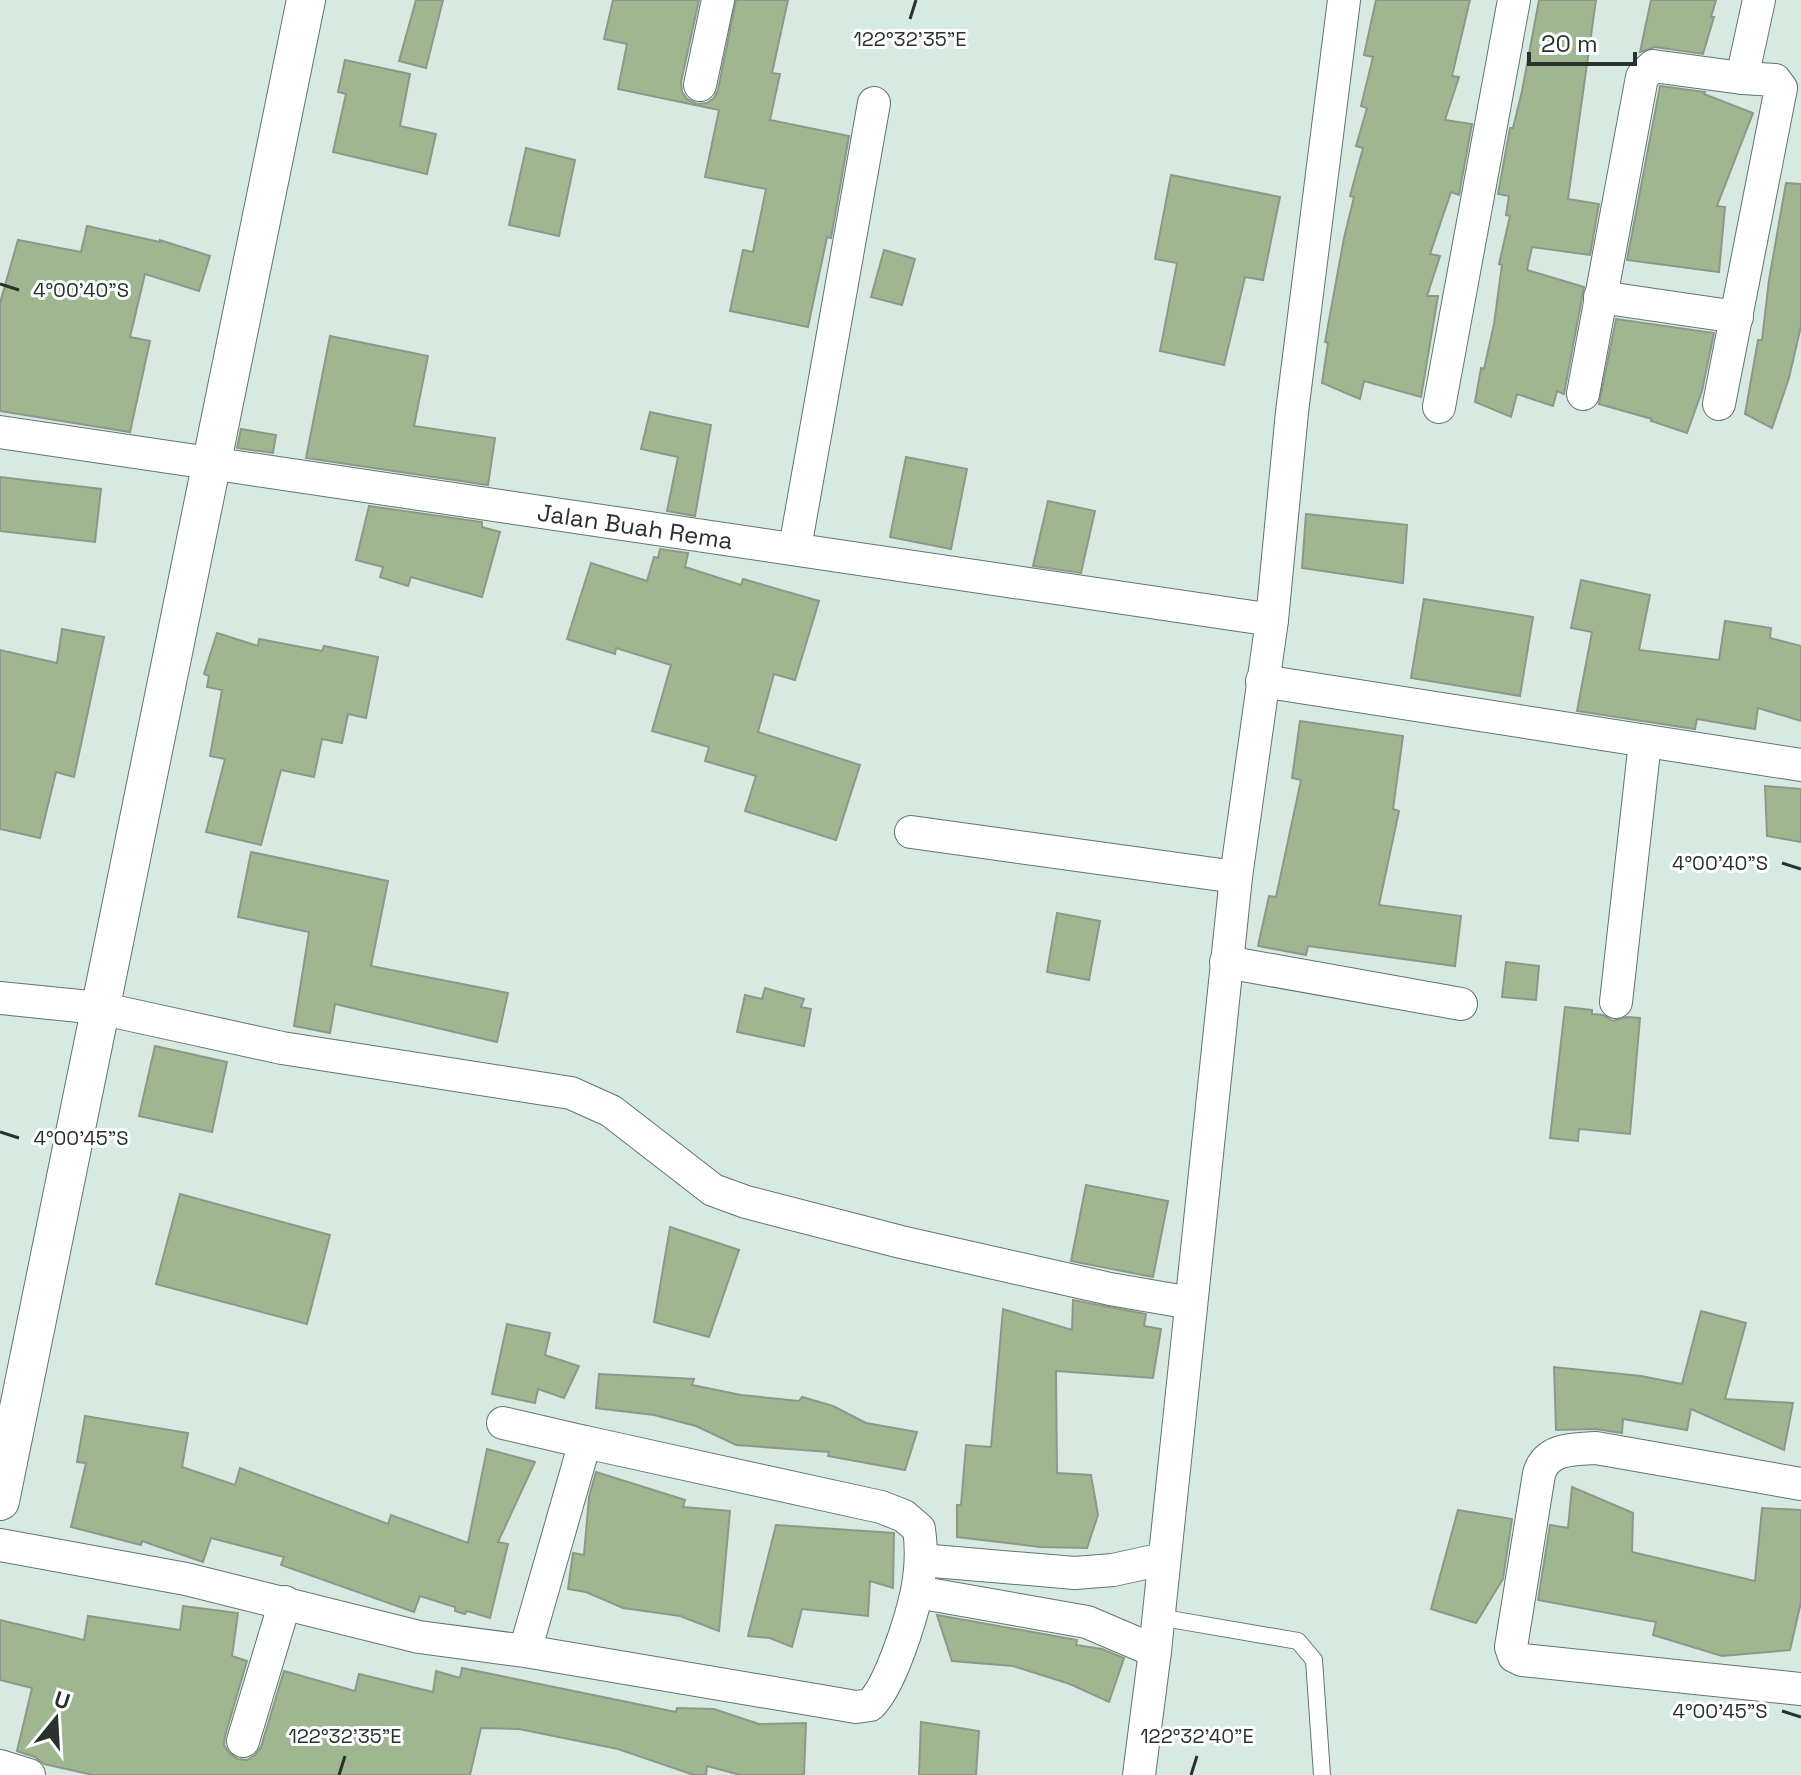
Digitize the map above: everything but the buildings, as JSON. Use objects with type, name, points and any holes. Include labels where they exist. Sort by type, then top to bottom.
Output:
[{"type":"street","points":[[0,1501],[306,0]]},
{"type":"street","points":[[700,85],[718,0]]},
{"type":"street","points":[[1139,1775],[1155,1651],[1226,962],[1272,620],[1292,412],[1344,0]]},
{"type":"street","points":[[1439,407],[1514,0]]},
{"type":"street","points":[[1742,78],[1759,0]]},
{"type":"street","points":[[1583,394],[1642,77],[1653,66],[1775,80],[1781,88],[1719,404]]},
{"type":"street","points":[[795,548],[874,103]]},
{"type":"street","points":[[1600,297],[1737,317]]},
{"type":"street","name":"Jalan Buah Rema","points":[[0,432],[1272,620]]},
{"type":"street","points":[[1262,681],[1801,765]]},
{"type":"street","points":[[1616,1002],[1645,742]]},
{"type":"street","points":[[911,832],[1236,877]]},
{"type":"street","points":[[1226,962],[1461,1004]]},
{"type":"street","points":[[0,998],[99,1008],[282,1048],[571,1093],[611,1111],[713,1190],[746,1202],[901,1242],[1110,1289],[1191,1303]]},
{"type":"street","points":[[0,1545],[186,1579],[419,1637],[525,1651],[830,1704],[870,1705],[885,1689],[917,1592],[921,1560],[919,1529],[904,1516],[881,1507],[503,1423]]},
{"type":"street","points":[[525,1651],[585,1442]]},
{"type":"street","points":[[1801,1484],[1596,1448],[1567,1449],[1555,1454],[1542,1465],[1539,1474],[1511,1647],[1514,1656],[1522,1660],[1801,1689]]},
{"type":"street","points":[[921,1560],[1075,1573],[1113,1570],[1163,1559]]},
{"type":"street","points":[[917,1592],[1087,1622],[1155,1651]]},
{"type":"street","points":[[243,1741],[285,1602]]},
{"type":"street","points":[[0,1766],[29,1775]]},
{"type":"lane","points":[[1158,1617],[1298,1641],[1314,1660],[1322,1775]]}]
